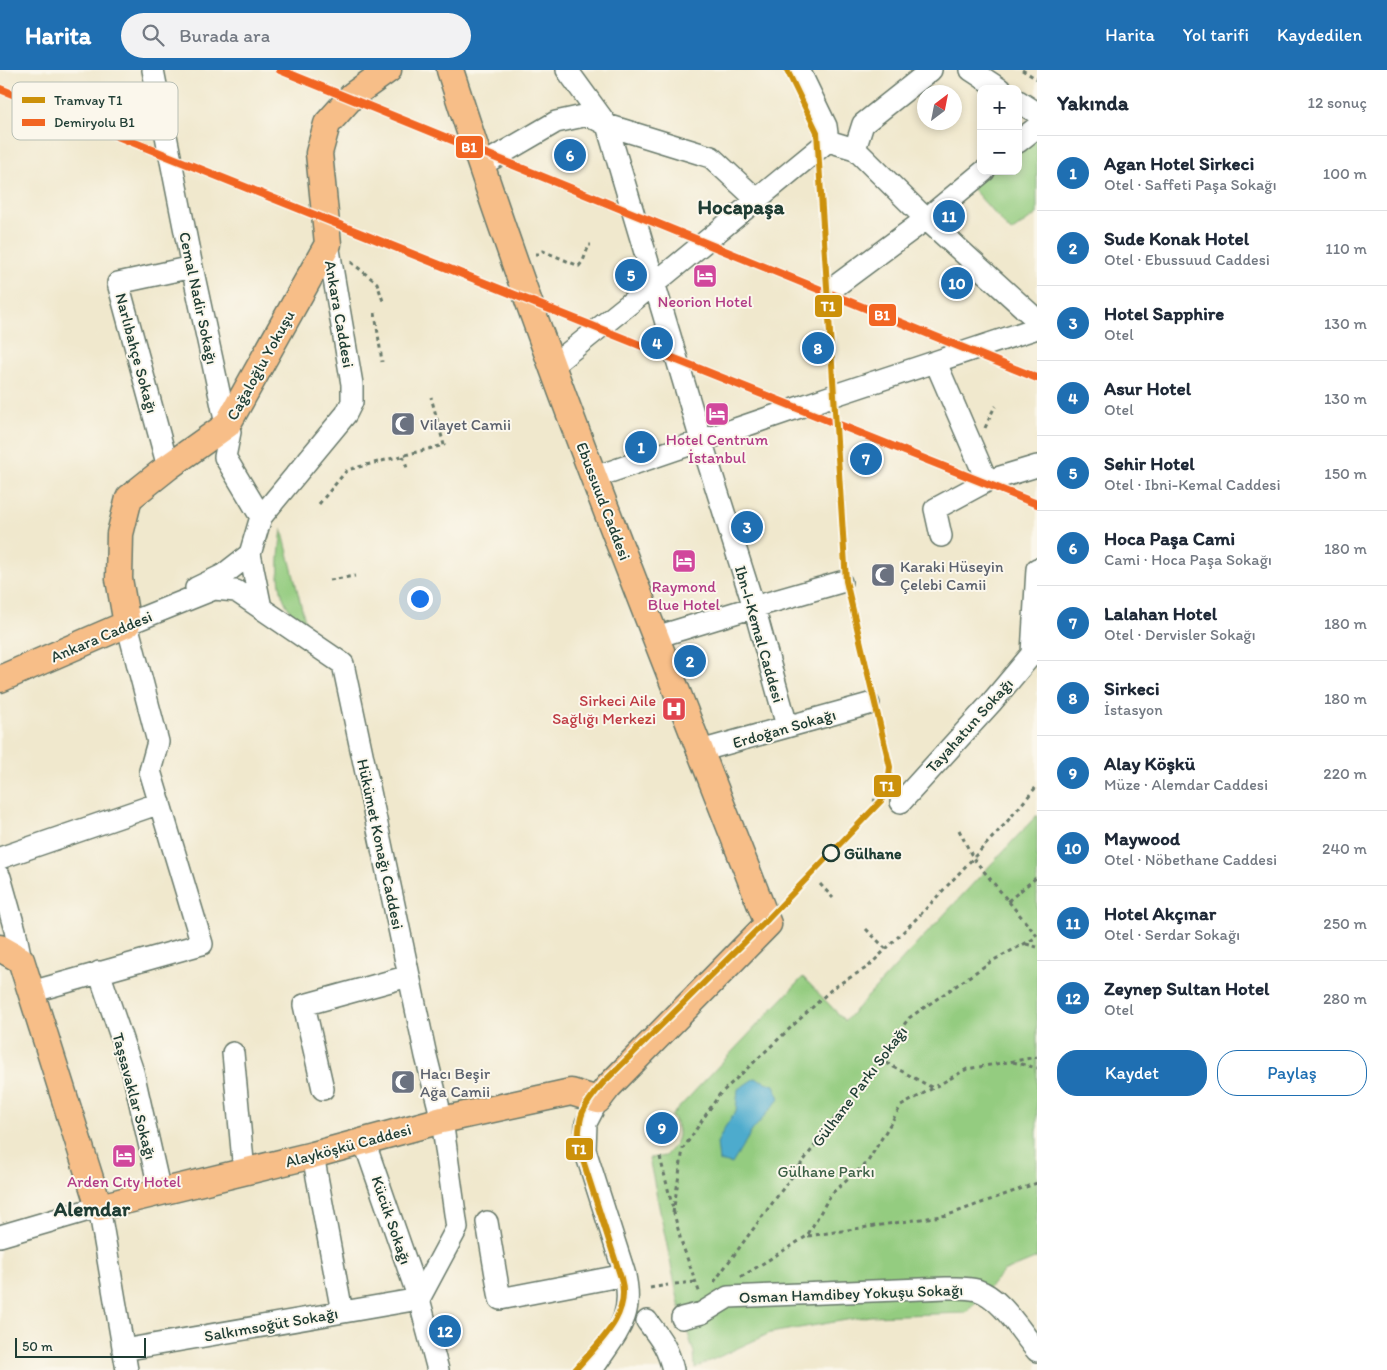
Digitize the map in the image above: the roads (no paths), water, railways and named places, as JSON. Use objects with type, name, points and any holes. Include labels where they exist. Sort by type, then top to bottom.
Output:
[{"type":"main road","name":"Ankara Caddesi","points":[[328,244],[318,153],[327,124],[353,94],[388,70]]},
{"type":"main road","name":"Ebussuud Caddesi","points":[[450,70],[480,166],[552,366],[768,924],[615,1080],[598,1100]]},
{"type":"main road","name":"Cağaloğlu Yokuşu","points":[[126,621],[119,579],[120,534],[129,498],[168,467],[227,425],[328,244]]},
{"type":"main road","name":"Ankara Caddesi","points":[[0,680],[126,621]]},
{"type":"main road","points":[[11,954],[31,992],[99,1207]]},
{"type":"main road","name":"Alayköşkü Caddesi","points":[[99,1207],[313,1155],[442,1120],[571,1092],[598,1100]]},
{"type":"street","name":"Ibn-I-Kemal Caddesi","points":[[567,70],[607,125],[701,440],[754,607],[787,726]]},
{"type":"street","points":[[799,70],[826,126],[828,141]]},
{"type":"street","points":[[821,115],[843,126],[863,124],[931,70]]},
{"type":"street","points":[[971,70],[994,85]]},
{"type":"street","points":[[1022,104],[1037,113]]},
{"type":"street","points":[[480,166],[556,122],[588,115],[607,125],[710,157],[756,199]]},
{"type":"street","points":[[855,149],[863,124]]},
{"type":"street","points":[[1022,139],[1037,127]]},
{"type":"street","name":"Cemal Nadir Sokağı","points":[[167,140],[192,267],[230,432],[225,457],[261,517]]},
{"type":"street","points":[[828,141],[855,149],[926,219],[1037,320]]},
{"type":"street","points":[[552,366],[828,141]]},
{"type":"street","points":[[837,285],[926,219],[979,175]]},
{"type":"street","name":"Ankara Caddesi","points":[[262,608],[250,554],[261,517],[346,414],[352,402],[352,384],[328,244]]},
{"type":"street","name":"Narlıbahçe Sokağı","points":[[168,467],[118,283],[192,267]]},
{"type":"street","points":[[595,477],[824,398],[936,363],[1037,328]]},
{"type":"street","points":[[936,363],[987,481]]},
{"type":"street","points":[[941,536],[935,509],[987,481],[1037,466]]},
{"type":"street","name":"Ankara Caddesi","points":[[126,621],[211,582],[250,554]]},
{"type":"street","points":[[1034,651],[1037,569]]},
{"type":"street","points":[[656,637],[841,582]]},
{"type":"street","name":"Ankara Caddesi","points":[[126,621],[214,590],[236,591],[262,608]]},
{"type":"street","name":"Hükümet Konağı Caddesi","points":[[262,608],[343,664],[426,1056],[442,1120],[457,1228],[419,1299]]},
{"type":"street","points":[[31,992],[202,944],[150,771],[158,742],[126,621]]},
{"type":"street","name":"Tayahatun Sokağı","points":[[901,802],[991,704],[1034,651]]},
{"type":"street","name":"Erdoğan Sokağı","points":[[700,751],[868,704]]},
{"type":"street","points":[[0,858],[160,803]]},
{"type":"street","points":[[0,877],[15,930],[11,954]]},
{"type":"street","name":"Taşsavaklar Sokağı","points":[[99,972],[132,1072],[160,1192]]},
{"type":"street","points":[[324,1089],[304,1004],[409,976]]},
{"type":"street","points":[[233,1053],[244,1172]]},
{"type":"street","points":[[592,1370],[623,1322],[627,1312],[629,1292],[585,1150],[586,1123],[598,1100]]},
{"type":"street","name":"Kücük Sokağı","points":[[364,1142],[419,1299],[438,1370]]},
{"type":"street","points":[[313,1155],[342,1312]]},
{"type":"street","points":[[0,1236],[99,1207],[131,1356]]},
{"type":"street","points":[[487,1222],[500,1299],[625,1275]]},
{"type":"street","name":"Osman Hamdibey Yokuşu Sokağı","points":[[647,1321],[679,1318],[702,1313],[721,1288],[974,1289],[987,1294],[1002,1306],[1037,1351]]},
{"type":"street","name":"Salkımsoğüt Sokağı","points":[[131,1356],[205,1334],[419,1299]]},
{"type":"street","points":[[627,1312],[647,1321],[669,1354],[673,1370]]},
{"type":"water","points":[[755,1078],[774,1085],[780,1098],[752,1131],[732,1164],[719,1161],[717,1143],[736,1111],[738,1089]]},
{"type":"tram line","name":"T1","points":[[575,1370],[602,1339],[617,1317],[622,1305],[623,1292],[621,1278],[579,1148],[580,1119],[586,1105],[603,1083],[768,919],[881,801],[888,784],[890,767],[846,581],[817,132],[787,70]]},
{"type":"rail line","name":"B1","points":[[280,70],[1037,378]]},
{"type":"rail line","name":"B1","points":[[0,89],[12,94]]},
{"type":"rail line","name":"B1","points":[[127,140],[1037,504]]},
{"type":"place","name":"Hoca Paşa Cami","points":[[570,155]]},
{"type":"place","name":"Hotel Akçınar","points":[[949,216]]},
{"type":"place","name":"Sehir Hotel","points":[[631,275]]},
{"type":"place","name":"Neorion Hotel","points":[[705,276]]},
{"type":"place","name":"Maywood","points":[[957,283]]},
{"type":"place","name":"Asur Hotel","points":[[657,343]]},
{"type":"place","name":"Sirkeci","points":[[818,348]]},
{"type":"place","name":"Hotel Centrum İstanbul","points":[[717,414]]},
{"type":"place","name":"Vilayet Camii","points":[[403,424]]},
{"type":"place","name":"Agan Hotel Sirkeci","points":[[641,447]]},
{"type":"place","name":"Lalahan Hotel","points":[[866,459]]},
{"type":"place","name":"Hotel Sapphire","points":[[747,527]]},
{"type":"place","name":"Raymond Blue Hotel","points":[[684,561]]},
{"type":"place","name":"Karaki Hüseyin Çelebi Camii","points":[[883,575]]},
{"type":"place","name":"Sude Konak Hotel","points":[[690,661]]},
{"type":"place","name":"Sirkeci Aile Sağlığı Merkezi","points":[[674,709]]},
{"type":"place","name":"Gülhane","points":[[831,853]]},
{"type":"place","name":"Hacı Beşir Ağa Camii","points":[[403,1082]]},
{"type":"place","name":"Alay Köşkü","points":[[662,1128]]},
{"type":"place","name":"Arden Cıty Hotel","points":[[124,1156]]},
{"type":"place","name":"Zeynep Sultan Hotel","points":[[445,1331]]},
{"type":"district","name":"Hocapaşa","points":[[741,207]]},
{"type":"district","name":"Alemdar","points":[[92,1209]]},
{"type":"park label","name":"Gülhane Parkı","points":[[826,1171]]}]
